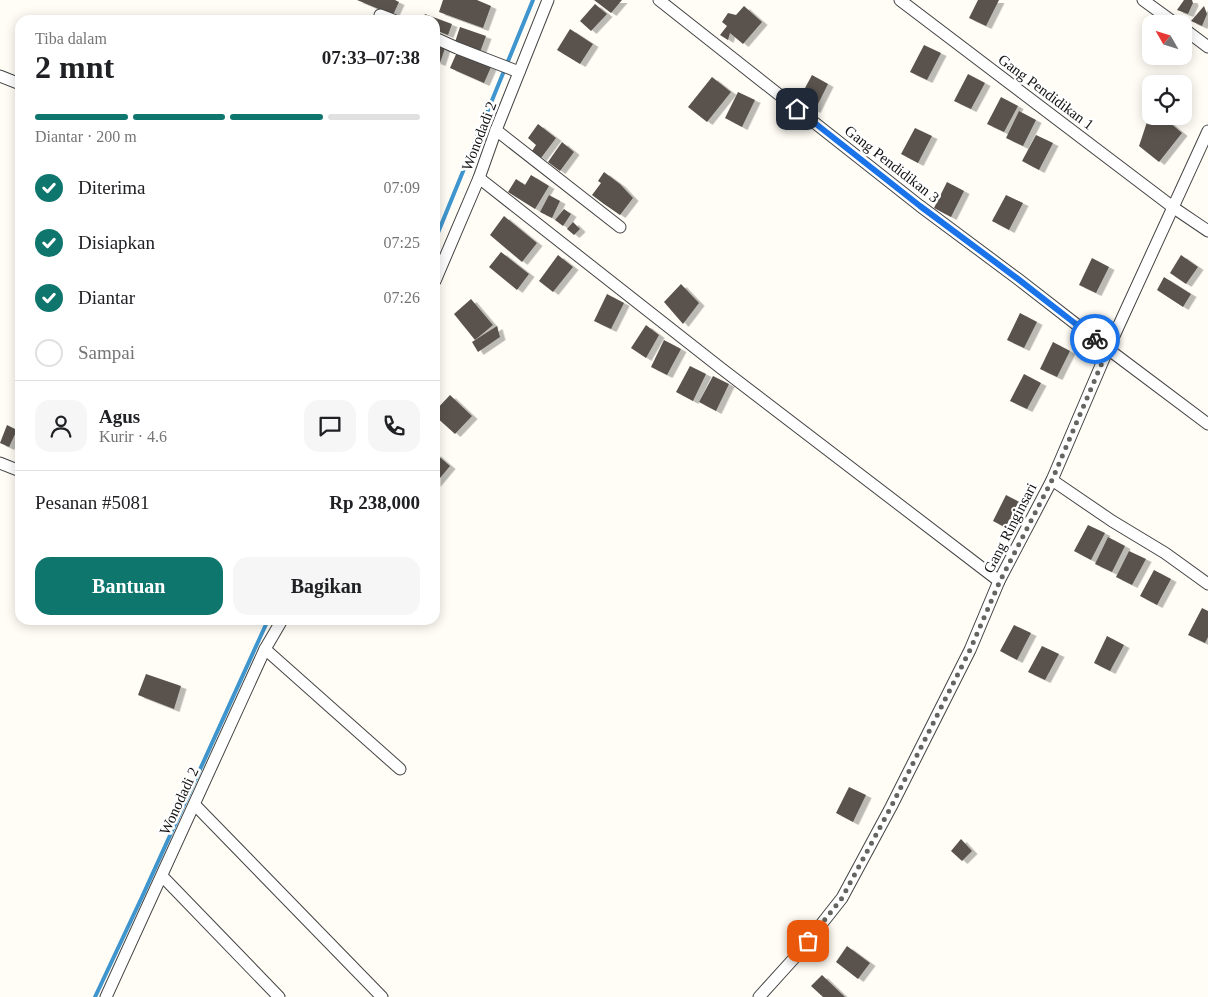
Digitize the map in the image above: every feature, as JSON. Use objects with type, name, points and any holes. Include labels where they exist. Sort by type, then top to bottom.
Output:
[{"type":"street","name":"Wonodadi 2","points":[[442,253],[479,178],[548,0]]},
{"type":"street","name":"Gang Pendidikan 3","points":[[658,0],[920,206],[1208,424]]},
{"type":"street","name":"Gang Pendidikan 1","points":[[900,0],[1174,208],[1208,231]]},
{"type":"street","points":[[1144,0],[1164,15]]},
{"type":"street","points":[[1192,35],[1208,47]]},
{"type":"street","points":[[440,40],[519,72]]},
{"type":"street","points":[[0,76],[15,82]]},
{"type":"street","points":[[496,130],[620,227]]},
{"type":"street","name":"Gang Ringinsari","points":[[759,997],[797,955],[842,898],[891,807],[970,650],[1000,581],[1052,480],[1108,349],[1208,130]]},
{"type":"street","points":[[479,178],[722,369],[1000,581]]},
{"type":"street","points":[[0,463],[15,469]]},
{"type":"street","points":[[1052,480],[1208,584]]},
{"type":"street","name":"Wonodadi 2","points":[[106,997],[266,649],[279,625]]},
{"type":"street","points":[[266,649],[400,769]]},
{"type":"street","points":[[195,804],[382,997]]},
{"type":"street","points":[[162,876],[278,997]]},
{"type":"building","points":[[357,0],[395,0],[399,2],[393,15]]},
{"type":"building","points":[[443,0],[477,0],[491,6],[483,28],[439,12]]},
{"type":"building","points":[[594,0],[622,0],[611,13]]},
{"type":"building","points":[[978,0],[999,0],[986,26],[969,18]]},
{"type":"building","points":[[1184,0],[1192,0],[1193,3],[1188,14],[1177,10]]},
{"type":"building","points":[[595,4],[607,14],[591,31],[580,21]]},
{"type":"building","points":[[744,6],[762,22],[743,44],[730,33],[728,40],[720,35],[727,26],[722,22],[728,13],[736,15]]},
{"type":"building","points":[[1204,6],[1207,14],[1202,26],[1192,20]]},
{"type":"building","points":[[440,20],[452,24],[448,35],[440,32]]},
{"type":"building","points":[[460,27],[486,36],[480,52],[455,42]]},
{"type":"building","points":[[570,29],[593,44],[580,64],[557,50]]},
{"type":"building","points":[[924,45],[941,53],[927,80],[910,72]]},
{"type":"building","points":[[440,46],[445,48],[440,63]]},
{"type":"building","points":[[457,52],[491,67],[484,83],[450,68]]},
{"type":"building","points":[[968,74],[985,83],[971,109],[954,101]]},
{"type":"building","points":[[812,75],[828,84],[815,110],[798,101]]},
{"type":"building","points":[[712,77],[731,92],[707,122],[688,107]]},
{"type":"building","points":[[738,92],[755,100],[742,127],[725,118]]},
{"type":"building","points":[[1001,97],[1018,106],[1004,132],[987,124]]},
{"type":"building","points":[[1019,111],[1036,120],[1023,146],[1006,138]]},
{"type":"building","points":[[538,124],[556,138],[541,158],[532,151],[536,145],[528,138]]},
{"type":"building","points":[[1146,125],[1173,125],[1182,133],[1159,162],[1139,146]]},
{"type":"building","points":[[915,128],[932,136],[918,163],[901,154]]},
{"type":"building","points":[[1036,135],[1053,143],[1039,170],[1022,161]]},
{"type":"building","points":[[562,142],[574,152],[560,171],[548,162]]},
{"type":"building","points":[[604,172],[620,184],[633,198],[620,215],[592,195],[601,183],[598,181]]},
{"type":"building","points":[[531,175],[549,186],[535,209],[508,192],[516,179],[525,185]]},
{"type":"building","points":[[947,182],[964,191],[951,217],[934,208]]},
{"type":"building","points":[[549,195],[560,201],[552,218],[540,212]]},
{"type":"building","points":[[1006,195],[1023,203],[1009,230],[992,221]]},
{"type":"building","points":[[564,209],[571,214],[563,226],[555,220]]},
{"type":"building","points":[[504,216],[537,243],[522,262],[490,235]]},
{"type":"building","points":[[573,222],[580,229],[574,235],[567,229]]},
{"type":"building","points":[[501,252],[529,274],[517,290],[489,267]]},
{"type":"building","points":[[558,255],[573,267],[553,292],[539,281]]},
{"type":"building","points":[[1181,255],[1198,267],[1186,284],[1170,273]]},
{"type":"building","points":[[1092,258],[1109,267],[1096,293],[1079,285]]},
{"type":"building","points":[[1164,277],[1191,294],[1183,307],[1157,290]]},
{"type":"building","points":[[681,284],[699,303],[683,324],[664,302]]},
{"type":"building","points":[[607,294],[624,303],[611,329],[594,321]]},
{"type":"building","points":[[471,299],[493,325],[475,340],[454,314]]},
{"type":"building","points":[[1020,313],[1037,322],[1024,348],[1007,340]]},
{"type":"building","points":[[646,325],[659,335],[646,358],[631,348]]},
{"type":"building","points":[[497,326],[500,337],[478,352],[472,342]]},
{"type":"building","points":[[664,340],[681,349],[667,375],[651,367]]},
{"type":"building","points":[[1053,342],[1070,351],[1057,377],[1040,369]]},
{"type":"building","points":[[690,366],[706,374],[693,401],[676,392]]},
{"type":"building","points":[[1024,374],[1041,383],[1027,409],[1010,401]]},
{"type":"building","points":[[713,376],[729,384],[716,411],[699,402]]},
{"type":"building","points":[[450,395],[472,416],[455,434],[440,420],[440,406]]},
{"type":"building","points":[[7,425],[15,429],[15,434],[9,447],[0,443]]},
{"type":"building","points":[[440,457],[450,466],[440,478]]},
{"type":"building","points":[[1006,495],[1023,504],[1010,530],[993,521]]},
{"type":"building","points":[[1088,525],[1105,533],[1091,560],[1074,551]]},
{"type":"building","points":[[1108,537],[1125,546],[1112,572],[1095,564]]},
{"type":"building","points":[[1129,551],[1146,559],[1132,585],[1116,577]]},
{"type":"building","points":[[1154,570],[1171,579],[1157,605],[1140,596]]},
{"type":"building","points":[[1202,608],[1208,611],[1208,637],[1205,643],[1188,635]]},
{"type":"building","points":[[1014,625],[1031,633],[1017,660],[1000,651]]},
{"type":"building","points":[[1107,636],[1124,645],[1110,671],[1094,663]]},
{"type":"building","points":[[1042,646],[1059,654],[1045,680],[1028,672]]},
{"type":"building","points":[[146,674],[181,686],[174,709],[138,695]]},
{"type":"building","points":[[849,787],[866,795],[853,822],[836,813]]},
{"type":"building","points":[[961,839],[972,851],[962,861],[951,851]]},
{"type":"building","points":[[847,946],[870,963],[858,979],[836,962]]},
{"type":"building","points":[[822,975],[845,997],[823,997],[811,986]]},
{"type":"waterway","points":[[440,228],[533,0]]},
{"type":"waterway","points":[[95,997],[266,625]]},
{"type":"way so far","points":[[808,941],[842,898],[891,807],[970,650],[1000,581],[1052,480],[1108,349],[1095,339]]},
{"type":"route","points":[[797,109],[920,206],[1095,339]]}]
